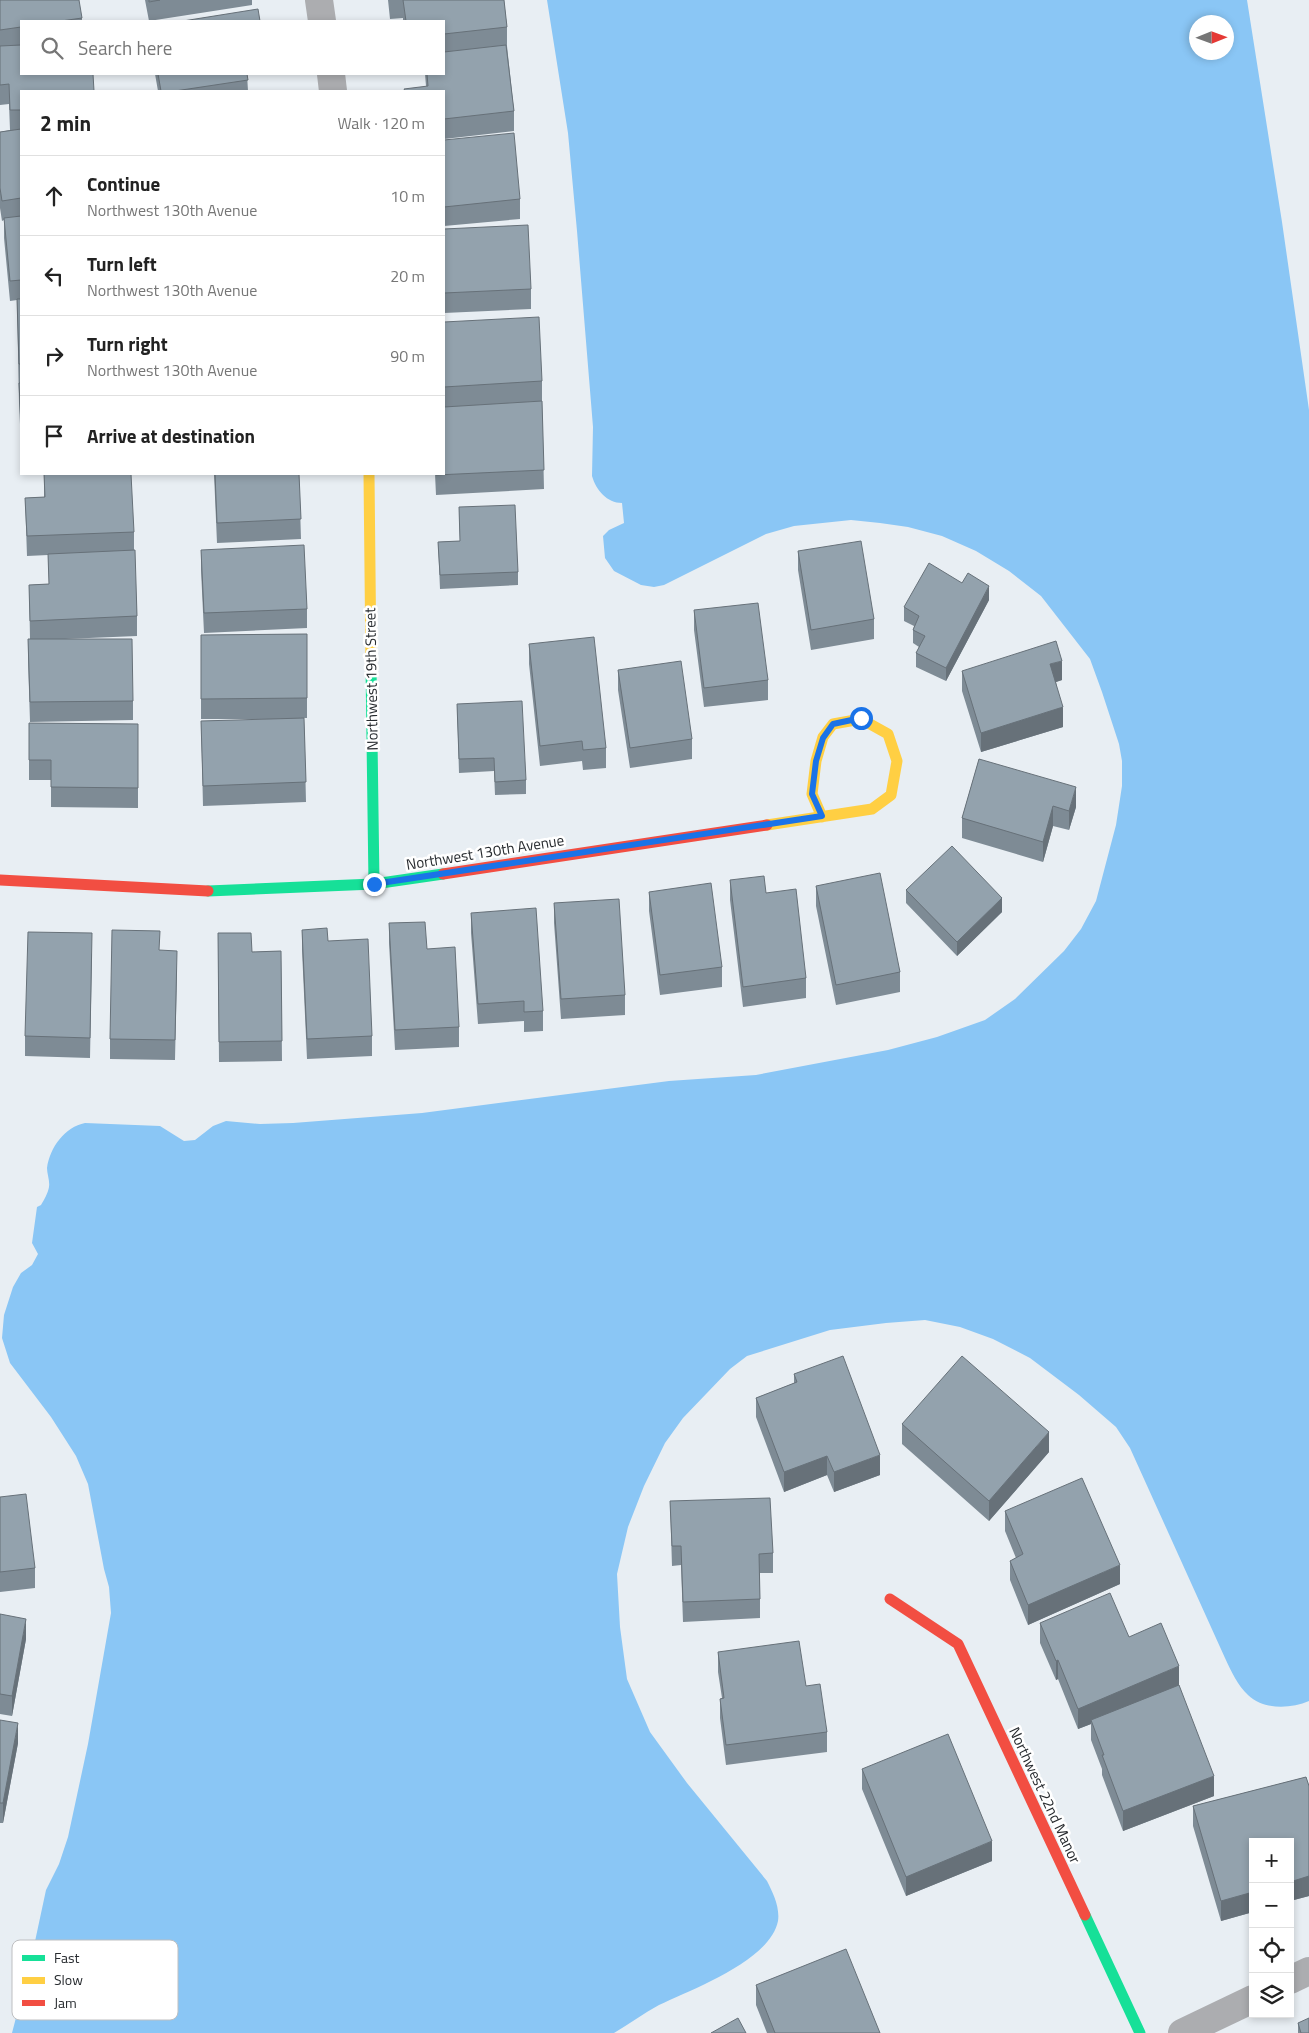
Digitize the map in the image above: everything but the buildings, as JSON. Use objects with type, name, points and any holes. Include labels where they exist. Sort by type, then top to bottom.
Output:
[{"type":"street","points":[[319,0],[322,20]]},
{"type":"street","points":[[331,75],[333,90]]},
{"type":"street","name":"Northwest 19th Street","points":[[368,475],[374,884]]},
{"type":"street","name":"Northwest 130th Avenue","points":[[0,880],[217,892],[374,884],[872,809],[892,795],[898,761],[888,734],[861,718],[833,724],[823,738],[816,761],[812,794],[822,816]]},
{"type":"street","name":"Northwest 22nd Manor","points":[[890,1599],[958,1644],[1140,2033]]},
{"type":"street","points":[[1294,1978],[1309,1971]]},
{"type":"street","points":[[1182,2033],[1249,2000]]},
{"type":"water","points":[[547,0],[1247,0],[1309,410],[1309,1701],[1286,1707],[1269,1706],[1254,1700],[1241,1687],[1225,1658],[1130,1448],[1116,1427],[1079,1395],[1030,1358],[993,1339],[960,1327],[925,1320],[830,1330],[747,1356],[730,1369],[683,1418],[665,1443],[644,1486],[628,1527],[617,1574],[620,1627],[627,1679],[650,1732],[687,1783],[767,1881],[774,1895],[778,1911],[778,1921],[772,1935],[761,1949],[728,1972],[659,2005],[614,2033],[12,2033],[15,2020],[178,2020],[178,1940],[35,1940],[46,1890],[59,1864],[68,1837],[88,1744],[111,1613],[109,1587],[88,1484],[76,1456],[51,1417],[10,1363],[2,1338],[4,1315],[13,1287],[21,1273],[32,1265],[38,1254],[32,1243],[37,1207],[41,1205],[48,1189],[47,1168],[51,1153],[65,1133],[85,1123],[160,1126],[184,1141],[195,1140],[213,1126],[226,1121],[260,1124],[293,1123],[422,1113],[669,1081],[756,1075],[888,1050],[937,1037],[985,1020],[1015,999],[1064,951],[1081,929],[1096,901],[1116,825],[1122,786],[1122,761],[1119,744],[1090,659],[1041,596],[1009,571],[976,551],[942,536],[908,527],[851,520],[794,526],[766,534],[664,585],[654,587],[641,585],[614,571],[605,558],[603,536],[609,530],[624,523],[622,503],[612,501],[603,495],[596,486],[592,476],[593,427],[568,133]]},
{"type":"traffic: fast","points":[[371,666],[374,884]]},
{"type":"traffic: fast","points":[[208,891],[374,884],[443,874]]},
{"type":"traffic: fast","points":[[1085,1915],[1140,2033]]},
{"type":"traffic: slow","points":[[369,475],[371,666]]},
{"type":"traffic: slow","points":[[767,825],[872,809],[891,795],[897,761],[888,734],[861,719],[833,724],[823,737],[816,761],[812,794],[822,817]]},
{"type":"traffic: jam","points":[[443,874],[767,825]]},
{"type":"traffic: jam","points":[[0,880],[208,891]]},
{"type":"traffic: jam","points":[[890,1599],[958,1644],[1085,1915]]},
{"type":"route","points":[[374,884],[822,816],[812,794],[816,761],[823,738],[833,724],[861,718]]}]
